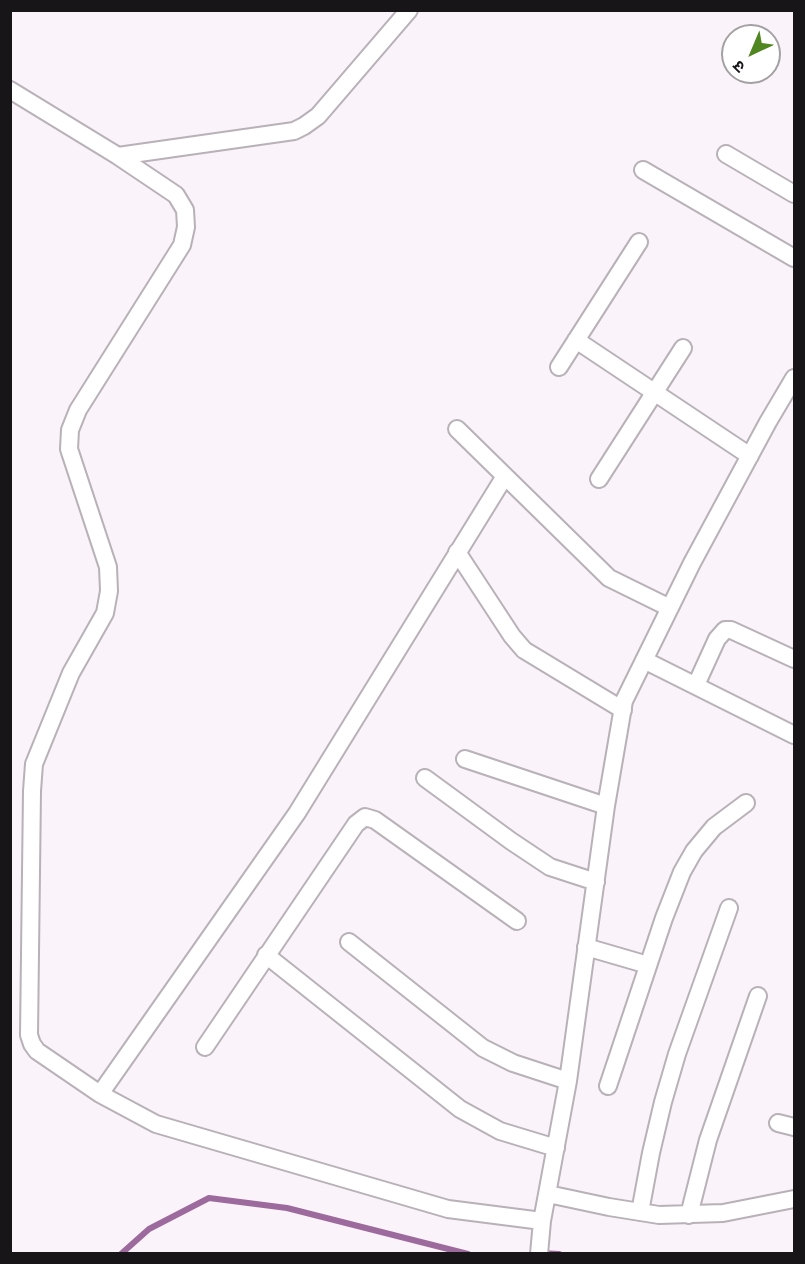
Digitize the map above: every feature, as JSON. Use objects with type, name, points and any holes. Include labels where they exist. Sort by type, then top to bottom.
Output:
[{"type":"street","points":[[118,156],[294,131],[304,126],[318,116],[409,10]]},
{"type":"street","points":[[10,90],[118,156],[176,195],[186,210],[186,227],[182,245],[78,410],[70,430],[69,449],[108,567],[110,591],[105,612],[71,673],[34,764],[29,1035],[32,1044],[37,1051],[100,1094],[170,1129],[436,1206],[462,1212],[542,1221]]},
{"type":"street","points":[[726,154],[795,194]]},
{"type":"street","points":[[643,170],[795,258]]},
{"type":"street","points":[[559,367],[639,242]]},
{"type":"street","points":[[576,340],[750,456]]},
{"type":"street","points":[[599,478],[683,348]]},
{"type":"street","points":[[540,1246],[542,1221],[568,1081],[606,806],[624,701],[692,563],[795,378]]},
{"type":"street","points":[[457,429],[609,578],[670,608]]},
{"type":"street","points":[[100,1094],[297,813],[505,476]]},
{"type":"street","points":[[458,552],[512,636],[524,650],[623,710]]},
{"type":"street","points":[[696,685],[717,639],[725,630],[731,630],[795,659]]},
{"type":"street","points":[[644,660],[795,735]]},
{"type":"street","points":[[465,759],[606,806]]},
{"type":"street","points":[[425,778],[485,823],[550,867],[596,882]]},
{"type":"street","points":[[608,1086],[682,872],[694,851],[714,827],[746,803]]},
{"type":"street","points":[[205,1047],[356,824],[365,817],[375,820],[517,921]]},
{"type":"street","points":[[640,1212],[663,1102],[729,908]]},
{"type":"street","points":[[349,942],[483,1048],[513,1064],[568,1081]]},
{"type":"street","points":[[586,947],[648,965]]},
{"type":"street","points":[[266,955],[460,1109],[500,1131],[556,1148]]},
{"type":"street","points":[[689,1215],[708,1140],[758,996]]},
{"type":"street","points":[[548,1194],[659,1215],[723,1214],[795,1199]]},
{"type":"waterway","points":[[121,1254],[149,1229],[209,1198],[287,1208],[468,1254]]},
{"type":"waterway","points":[[541,1253],[559,1254]]}]
